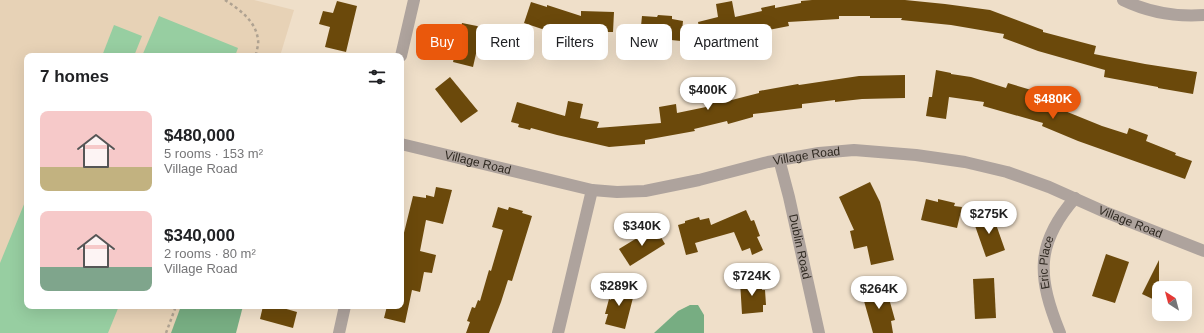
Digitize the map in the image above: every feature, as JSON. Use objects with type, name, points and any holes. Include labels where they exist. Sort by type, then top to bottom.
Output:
[{"type":"street","points":[[402,53],[414,0]]},
{"type":"street","points":[[1123,0],[1156,12],[1180,15],[1204,15]]},
{"type":"street","name":"Village Road","points":[[404,145],[592,190],[617,192],[645,191],[699,180],[779,160],[819,153],[854,150],[916,155],[965,162],[1008,172],[1049,187],[1105,212],[1204,251]]},
{"type":"street","name":"Dublin Road","points":[[779,160],[789,197],[819,333]]},
{"type":"street","points":[[558,333],[592,190]]},
{"type":"street","name":"Eric Place","points":[[1060,333],[1052,314],[1046,288],[1043,261],[1052,228],[1062,212],[1074,198]]},
{"type":"street","points":[[339,333],[344,309]]},
{"type":"path","points":[[225,0],[240,10],[254,24],[258,41],[256,53]]},
{"type":"path","points":[[166,333],[175,309]]},
{"type":"shaded area","points":[[0,0],[254,0],[294,10],[281,53],[24,53],[24,309],[204,309],[196,333],[0,333]]},
{"type":"green space","points":[[159,16],[238,48],[236,53],[143,53]]},
{"type":"green space","points":[[114,25],[142,36],[135,53],[103,53]]},
{"type":"green space","points":[[24,204],[24,309],[118,309],[108,333],[0,333],[0,263]]},
{"type":"green space","points":[[690,305],[698,305],[704,315],[704,333],[654,333],[678,311]]},
{"type":"green space","points":[[180,309],[242,309],[236,333],[171,333]]},
{"type":"building","points":[[905,0],[990,10],[1043,30],[1043,32],[1096,46],[1094,54],[1197,72],[1193,94],[1104,77],[1105,70],[1038,51],[1003,38],[1004,34],[951,25],[901,20],[902,18],[839,16],[839,19],[788,22],[789,26],[772,29],[772,24],[698,24],[698,22],[718,17],[716,4],[732,1],[735,17],[762,11],[761,8],[775,5],[775,8],[801,3],[801,1]]},
{"type":"building","points":[[337,1],[357,6],[346,52],[325,47],[330,27],[319,24],[323,11],[333,13]]},
{"type":"building","points":[[531,2],[547,7],[547,5],[581,16],[581,11],[614,12],[613,32],[608,32],[608,24],[542,24],[542,29],[534,26],[534,24],[524,23]]},
{"type":"building","points":[[658,15],[672,16],[672,19],[683,21],[683,24],[680,24],[680,41],[672,40],[672,24],[641,24],[642,16],[657,17]]},
{"type":"building","points":[[468,24],[476,26],[476,54],[473,67],[453,62],[453,60],[468,60]]},
{"type":"building","points":[[936,70],[971,77],[1006,88],[1008,83],[1038,92],[1063,103],[1060,109],[1102,126],[1127,134],[1129,128],[1148,135],[1146,141],[1176,153],[1175,155],[1192,161],[1185,179],[1078,141],[1042,126],[1043,123],[983,106],[984,102],[949,97],[946,119],[926,116],[929,97],[932,97]]},
{"type":"building","points":[[905,75],[905,98],[862,99],[835,102],[835,100],[802,104],[802,108],[753,114],[753,117],[728,124],[727,121],[694,129],[695,131],[645,140],[645,144],[609,147],[531,128],[530,130],[518,127],[519,124],[511,122],[517,102],[565,116],[568,101],[583,104],[580,118],[599,122],[597,128],[661,123],[659,107],[676,104],[677,113],[706,107],[706,105],[723,100],[724,102],[759,93],[759,91],[798,84],[859,76]]},
{"type":"building","points":[[450,77],[478,111],[461,123],[435,89]]},
{"type":"building","points":[[870,182],[880,202],[894,260],[871,265],[867,246],[854,249],[850,231],[854,230],[839,197]]},
{"type":"building","points":[[436,187],[452,190],[443,224],[426,220],[420,251],[436,255],[432,273],[424,272],[420,292],[412,290],[405,323],[384,318],[386,309],[404,309],[404,233],[413,196],[426,198],[426,195],[434,197]]},
{"type":"building","points":[[926,199],[938,202],[938,199],[955,203],[954,206],[962,207],[957,228],[921,220]]},
{"type":"building","points":[[498,207],[508,210],[509,207],[523,211],[522,213],[532,216],[512,281],[508,280],[489,333],[466,333],[470,322],[467,321],[472,307],[475,308],[478,300],[480,301],[489,270],[491,271],[503,230],[492,227]]},
{"type":"building","points":[[746,210],[751,221],[754,220],[760,236],[757,237],[763,250],[752,255],[750,248],[742,251],[734,232],[695,243],[698,252],[686,255],[678,225],[685,223],[685,221],[699,217],[700,220],[709,218],[711,225]]},
{"type":"building","points":[[992,213],[1005,250],[986,257],[973,220]]},
{"type":"building","points":[[655,227],[665,244],[630,266],[619,249]]},
{"type":"building","points":[[1106,254],[1129,262],[1115,303],[1092,296]]},
{"type":"building","points":[[1159,260],[1159,281],[1152,281],[1152,299],[1142,294]]},
{"type":"building","points":[[994,278],[996,318],[975,319],[973,279]]},
{"type":"building","points":[[761,280],[762,290],[765,290],[766,305],[763,305],[763,312],[742,314],[740,281]]},
{"type":"building","points":[[885,284],[895,320],[891,321],[893,333],[873,333],[864,301],[868,300],[864,290]]},
{"type":"building","points":[[614,285],[635,290],[625,329],[605,324],[608,314],[605,314],[609,299],[611,300]]},
{"type":"building","points":[[262,309],[286,309],[297,312],[293,328],[260,319]]}]
